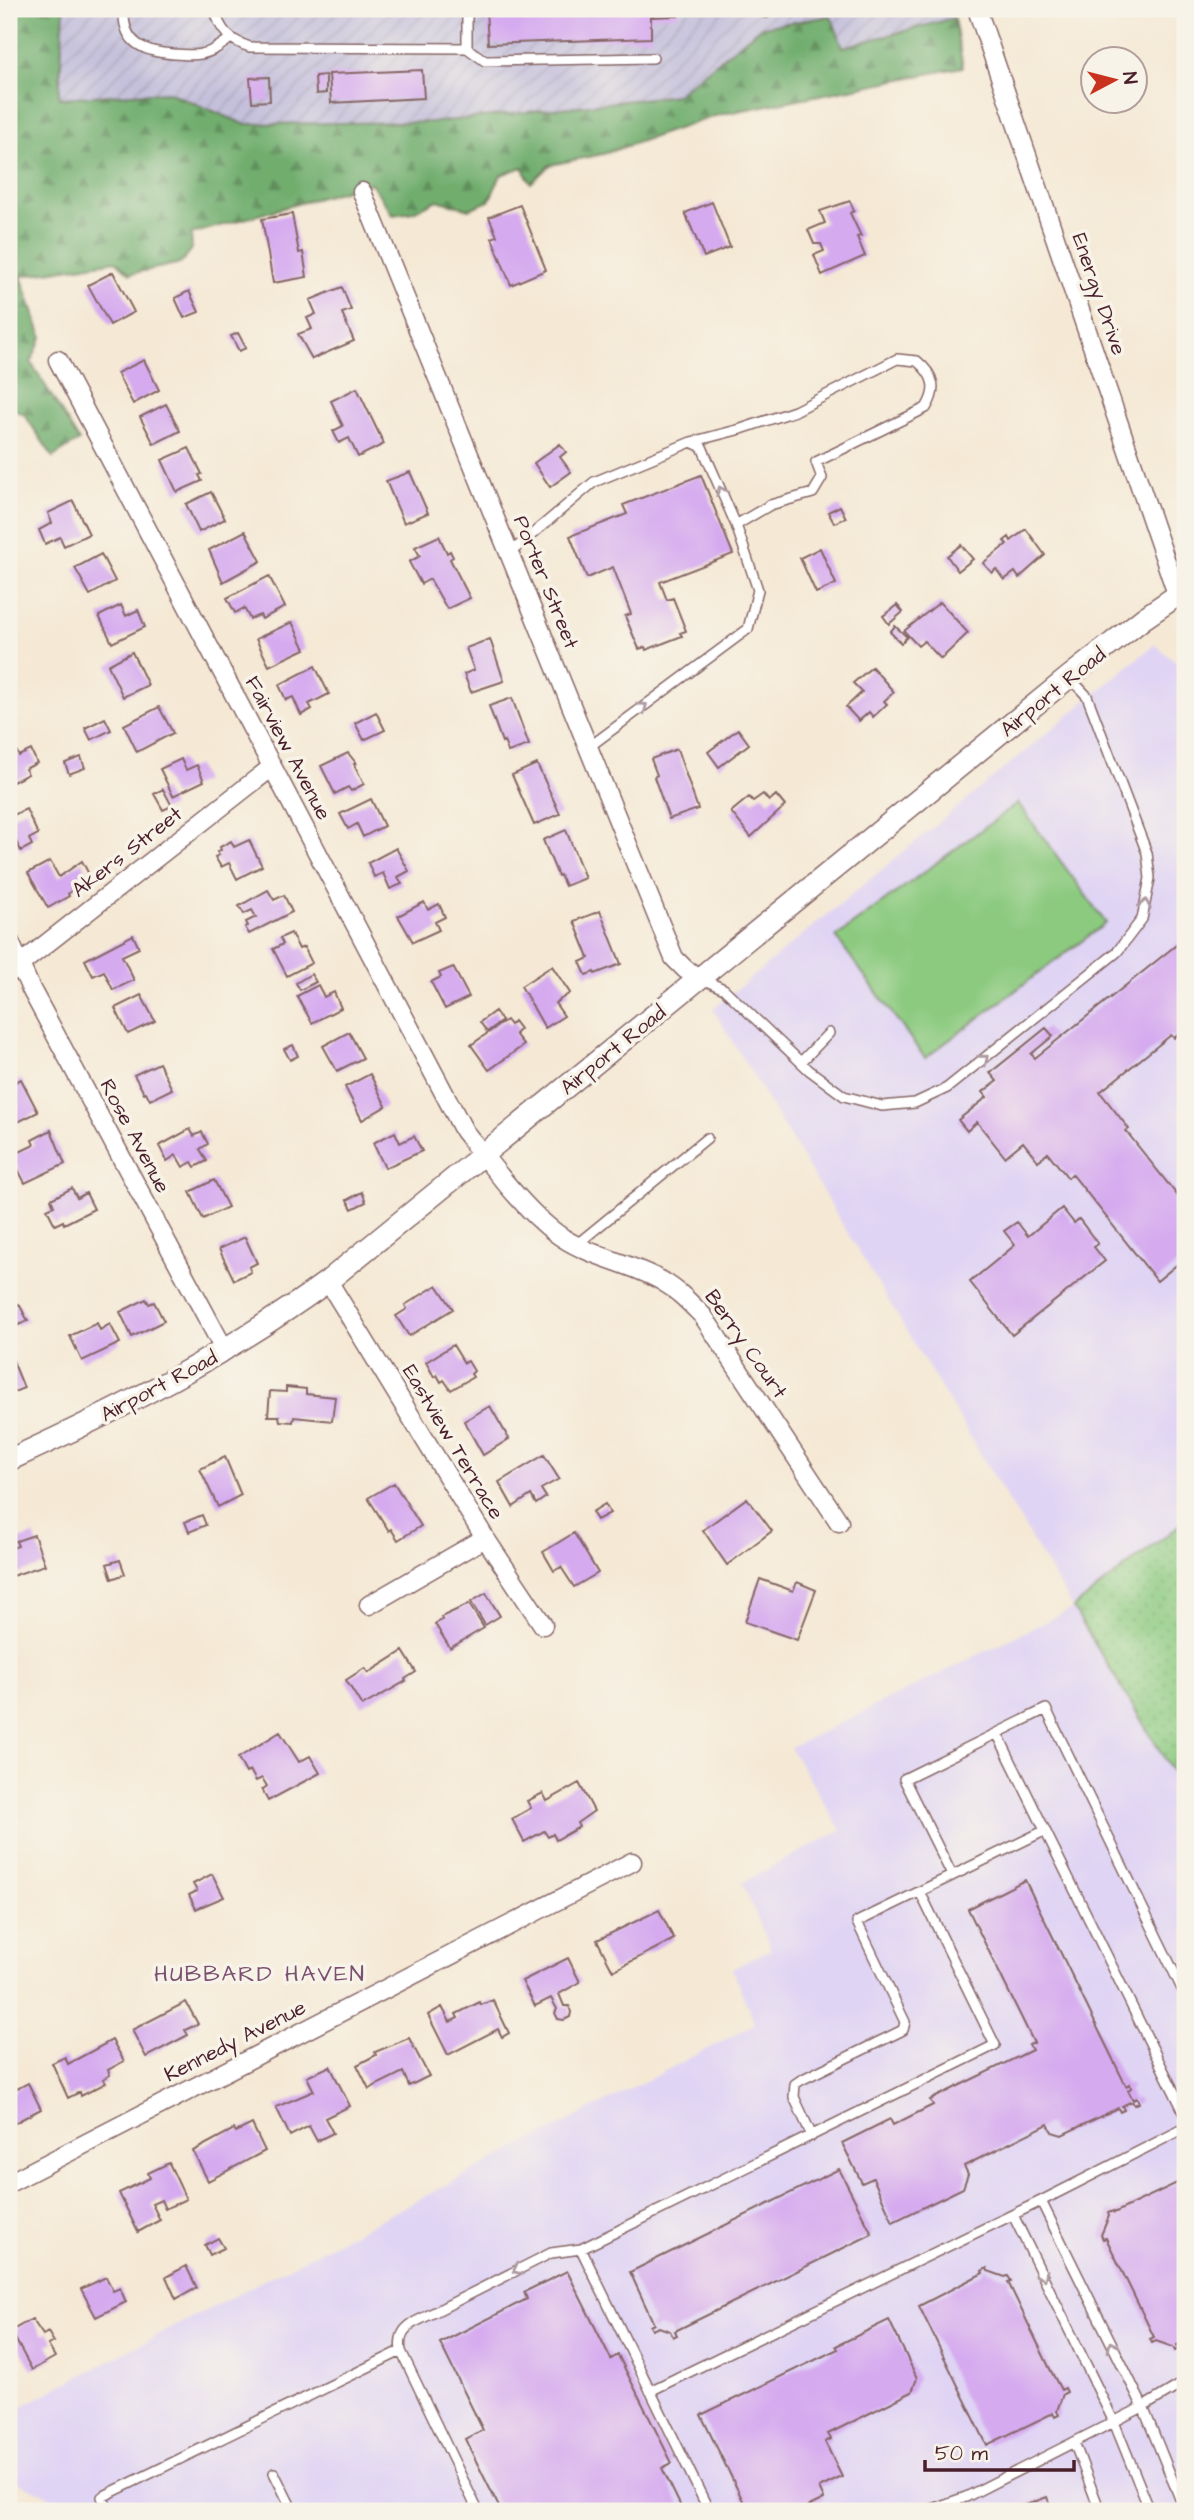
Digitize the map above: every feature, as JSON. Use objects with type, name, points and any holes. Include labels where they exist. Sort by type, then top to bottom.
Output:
[{"type":"street","name":"Energy Drive","points":[[977,9],[1183,598]]},
{"type":"street","name":"Porter Street","points":[[362,192],[674,958],[701,979]]},
{"type":"street","name":"Fairview Avenue","points":[[58,360],[464,1132],[483,1154]]},
{"type":"street","name":"Airport Road","points":[[9,1460],[148,1393],[225,1351],[279,1317],[328,1281],[701,979],[1069,677],[1183,598]]},
{"type":"street","name":"Akers Street","points":[[15,968],[272,767]]},
{"type":"street","name":"Rose Avenue","points":[[9,940],[15,968],[31,989],[225,1351]]},
{"type":"street","name":"Berry Court","points":[[483,1154],[542,1222],[576,1245],[651,1275],[685,1297],[703,1316],[839,1522]]},
{"type":"street","name":"Eastview Terrace","points":[[328,1281],[485,1538],[543,1625]]},
{"type":"street","points":[[369,1605],[485,1538]]},
{"type":"street","name":"Kennedy Avenue","points":[[9,2183],[632,1862]]},
{"type":"lane","points":[[124,9],[124,20],[131,38],[146,50],[155,53],[199,55],[217,49],[230,38]]},
{"type":"lane","points":[[215,9],[218,21],[230,38],[250,47],[467,48],[485,61],[653,58]]},
{"type":"lane","points":[[467,9],[467,48]]},
{"type":"lane","points":[[510,553],[594,482],[691,442],[794,411],[897,359],[917,361],[930,374],[933,397],[926,408],[816,461],[822,478],[813,493],[770,505],[736,525]]},
{"type":"lane","points":[[589,747],[748,629],[758,590],[736,525],[702,447],[691,442]]},
{"type":"lane","points":[[701,979],[724,989],[801,1062],[844,1096],[882,1106],[915,1103],[947,1088],[1118,952],[1142,919],[1150,878],[1147,853],[1087,696],[1069,677]]},
{"type":"lane","points":[[801,1062],[829,1033]]},
{"type":"lane","points":[[576,1245],[707,1138]]},
{"type":"lane","points":[[952,1875],[904,1779],[1046,1709],[1185,1995]]},
{"type":"lane","points":[[997,1733],[1185,2114]]},
{"type":"lane","points":[[812,2136],[794,2097],[796,2084],[903,2030],[905,2022],[857,1922],[1044,1830]]},
{"type":"lane","points":[[478,2511],[401,2351],[403,2332],[413,2323],[551,2253],[581,2249],[995,2045],[920,1892]]},
{"type":"lane","points":[[650,2391],[1013,2215],[1185,2128]]},
{"type":"lane","points":[[1041,2201],[1143,2407],[1185,2511]]},
{"type":"lane","points":[[1013,2215],[1114,2422],[1150,2511]]},
{"type":"lane","points":[[581,2249],[709,2511]]},
{"type":"lane","points":[[109,2511],[102,2497],[401,2351]]},
{"type":"lane","points":[[926,2511],[950,2507],[1143,2407],[1185,2382]]},
{"type":"lane","points":[[1074,2442],[1100,2511]]},
{"type":"lane","points":[[274,2473],[293,2511]]},
{"type":"shaded area","points":[[64,9],[952,9],[954,18],[843,47],[761,27],[676,95],[438,122],[244,124],[168,92],[58,98]]},
{"type":"shaded area","points":[[1155,644],[1185,671],[1185,1521],[1073,1608],[713,1009]]},
{"type":"shaded area","points":[[1073,1608],[1185,1792],[1185,2511],[62,2511],[55,2499],[9,2479],[9,2413],[755,2024],[732,1969],[771,1949],[742,1883],[841,1830],[790,1748]]},
{"type":"green space","points":[[9,9],[64,9],[59,98],[168,92],[244,124],[438,122],[676,95],[761,27],[831,16],[843,47],[954,18],[963,67],[718,115],[603,154],[550,165],[531,183],[522,167],[501,175],[489,201],[469,209],[437,200],[413,212],[393,215],[371,183],[191,234],[192,249],[181,263],[130,274],[116,261],[21,276],[42,337],[31,362],[79,441],[53,457],[24,414],[9,407]]},
{"type":"green space","points":[[1018,803],[1106,923],[925,1058],[836,937]]},
{"type":"green space","points":[[1185,1521],[1185,1792],[1073,1608]]},
{"type":"building","points":[[486,9],[678,9],[678,16],[651,17],[651,38],[488,44]]},
{"type":"building","points":[[422,70],[424,98],[331,103],[329,74]]},
{"type":"building","points":[[326,75],[326,93],[316,94],[315,76]]},
{"type":"building","points":[[269,77],[270,101],[252,102],[250,78]]},
{"type":"building","points":[[850,201],[854,211],[850,213],[861,236],[857,237],[865,256],[822,275],[814,255],[824,251],[821,244],[814,244],[808,230],[825,223],[820,211]]},
{"type":"building","points":[[712,202],[730,247],[704,257],[685,213]]},
{"type":"building","points":[[520,205],[546,270],[511,285],[492,238],[497,236],[489,217]]},
{"type":"building","points":[[292,214],[299,253],[303,252],[307,277],[273,283],[262,219]]},
{"type":"building","points":[[113,272],[134,312],[110,325],[88,285]]},
{"type":"building","points":[[342,287],[351,310],[342,313],[354,341],[312,359],[298,334],[312,329],[307,318],[316,314],[310,300]]},
{"type":"building","points":[[189,291],[199,312],[184,318],[175,298]]},
{"type":"building","points":[[238,333],[246,348],[239,351],[231,336]]},
{"type":"building","points":[[144,360],[159,390],[133,404],[117,373]]},
{"type":"building","points":[[357,388],[384,444],[358,457],[349,438],[339,443],[333,431],[343,426],[331,401]]},
{"type":"building","points":[[166,404],[180,431],[154,444],[140,417]]},
{"type":"building","points":[[560,444],[566,452],[560,457],[571,472],[550,487],[534,463]]},
{"type":"building","points":[[189,448],[202,474],[199,475],[202,481],[177,492],[162,460]]},
{"type":"building","points":[[410,472],[428,513],[404,523],[386,481]]},
{"type":"building","points":[[701,475],[733,554],[660,582],[667,600],[673,598],[686,631],[680,633],[682,636],[646,650],[645,647],[639,649],[625,616],[631,614],[613,567],[587,578],[570,536],[627,514],[623,505]]},
{"type":"building","points":[[211,492],[225,519],[199,532],[186,504]]},
{"type":"building","points":[[73,501],[89,534],[64,546],[60,537],[45,544],[39,530],[52,523],[48,513]]},
{"type":"building","points":[[840,506],[846,518],[834,523],[828,512]]},
{"type":"building","points":[[1026,529],[1045,555],[1019,578],[1015,572],[1004,580],[996,569],[992,573],[983,563],[1007,544],[1004,541],[1009,537],[1011,541]]},
{"type":"building","points":[[245,531],[261,561],[223,582],[209,550]]},
{"type":"building","points":[[439,536],[447,553],[450,551],[453,557],[450,559],[470,598],[447,609],[430,579],[421,584],[409,562],[420,556],[415,547]]},
{"type":"building","points":[[961,545],[973,559],[958,571],[947,556]]},
{"type":"building","points":[[820,548],[836,584],[816,593],[800,558]]},
{"type":"building","points":[[101,554],[115,581],[90,595],[75,568]]},
{"type":"building","points":[[269,576],[285,607],[262,619],[260,615],[250,619],[244,608],[235,613],[227,598]]},
{"type":"building","points":[[940,602],[968,633],[941,659],[924,641],[918,646],[904,631]]},
{"type":"building","points":[[121,605],[126,616],[138,610],[145,627],[112,643],[99,616]]},
{"type":"building","points":[[897,605],[903,612],[889,624],[883,616]]},
{"type":"building","points":[[292,622],[305,649],[269,666],[256,639]]},
{"type":"building","points":[[895,626],[907,637],[901,643],[890,632]]},
{"type":"building","points":[[490,639],[504,681],[471,692],[464,674],[474,670],[466,648]]},
{"type":"building","points":[[132,652],[148,685],[123,697],[108,665]]},
{"type":"building","points":[[315,666],[329,694],[309,704],[312,709],[301,715],[293,697],[286,700],[279,685]]},
{"type":"building","points":[[872,667],[894,692],[884,701],[887,704],[873,717],[869,712],[859,721],[846,707],[862,692],[853,683]]},
{"type":"building","points":[[512,698],[529,745],[508,752],[489,706]]},
{"type":"building","points":[[159,707],[173,733],[137,752],[124,725]]},
{"type":"building","points":[[376,712],[385,730],[364,740],[355,723]]},
{"type":"building","points":[[105,718],[111,730],[91,740],[85,728]]},
{"type":"building","points":[[738,729],[749,744],[719,767],[708,752]]},
{"type":"building","points":[[15,748],[19,756],[31,750],[37,763],[25,769],[28,774],[9,784],[9,750]]},
{"type":"building","points":[[677,749],[698,809],[669,819],[654,777],[657,775],[651,759]]},
{"type":"building","points":[[348,753],[356,763],[354,764],[364,784],[351,791],[348,787],[335,794],[321,766]]},
{"type":"building","points":[[81,757],[85,768],[69,774],[65,763]]},
{"type":"building","points":[[181,759],[186,770],[197,765],[204,781],[173,796],[160,769]]},
{"type":"building","points":[[537,764],[560,814],[534,825],[512,775]]},
{"type":"building","points":[[163,789],[172,806],[163,810],[154,794]]},
{"type":"building","points":[[763,794],[769,801],[776,795],[785,806],[751,837],[731,812],[749,797],[753,801]]},
{"type":"building","points":[[371,799],[384,826],[363,837],[357,824],[348,829],[340,814]]},
{"type":"building","points":[[26,809],[38,834],[29,839],[32,845],[21,851],[12,834],[9,836],[9,817]]},
{"type":"building","points":[[566,830],[585,878],[565,886],[543,840]]},
{"type":"building","points":[[249,840],[262,866],[237,879],[229,863],[221,867],[215,857],[219,855],[217,852],[221,850],[220,847],[231,841],[234,847]]},
{"type":"building","points":[[396,848],[409,871],[398,877],[402,884],[390,889],[383,873],[374,877],[368,863]]},
{"type":"building","points":[[50,861],[59,877],[82,861],[91,878],[74,888],[69,896],[48,908],[28,873]]},
{"type":"building","points":[[268,890],[274,900],[284,895],[292,912],[249,934],[245,927],[248,926],[246,922],[256,917],[252,910],[244,914],[239,906]]},
{"type":"building","points":[[424,902],[428,910],[439,904],[445,917],[435,922],[439,930],[413,942],[398,916]]},
{"type":"building","points":[[600,911],[621,964],[586,975],[580,962],[589,958],[574,921]]},
{"type":"building","points":[[291,933],[299,949],[304,947],[312,963],[287,976],[273,949],[283,944],[280,938]]},
{"type":"building","points":[[133,935],[139,948],[122,956],[134,980],[113,990],[104,971],[93,976],[85,960]]},
{"type":"building","points":[[1185,938],[1185,1024],[1180,1028],[1183,1031],[1174,1038],[1171,1035],[1100,1092],[1129,1129],[1126,1131],[1185,1205],[1185,1258],[1157,1281],[1072,1174],[1068,1178],[1048,1153],[1038,1161],[1023,1142],[1005,1157],[977,1122],[967,1131],[958,1120],[987,1097],[983,1092],[997,1081],[990,1073],[1046,1028],[1053,1036],[1031,1054],[1035,1058]]},
{"type":"building","points":[[552,966],[570,993],[555,1003],[564,1016],[545,1028],[521,986]]},
{"type":"building","points":[[453,967],[469,997],[445,1009],[431,982],[441,977],[439,973]]},
{"type":"building","points":[[311,974],[316,982],[300,990],[296,983]]},
{"type":"building","points":[[318,985],[324,997],[334,992],[341,1008],[312,1023],[297,996]]},
{"type":"building","points":[[141,995],[155,1021],[128,1034],[115,1008]]},
{"type":"building","points":[[495,1011],[502,1021],[487,1032],[480,1022]]},
{"type":"building","points":[[506,1020],[510,1025],[514,1021],[520,1029],[515,1034],[524,1045],[489,1070],[471,1045]]},
{"type":"building","points":[[349,1032],[363,1058],[337,1071],[323,1046]]},
{"type":"building","points":[[293,1045],[298,1056],[290,1060],[284,1049]]},
{"type":"building","points":[[159,1063],[172,1089],[150,1100],[134,1075]]},
{"type":"building","points":[[370,1074],[386,1106],[362,1120],[345,1087]]},
{"type":"building","points":[[21,1079],[38,1112],[12,1125],[9,1118],[9,1085]]},
{"type":"building","points":[[190,1129],[194,1136],[202,1132],[208,1144],[200,1149],[207,1161],[195,1167],[192,1162],[183,1167],[176,1155],[167,1161],[159,1146]]},
{"type":"building","points":[[51,1130],[65,1164],[25,1183],[11,1156],[34,1145],[32,1140]]},
{"type":"building","points":[[395,1132],[400,1143],[414,1136],[422,1151],[385,1168],[373,1143]]},
{"type":"building","points":[[214,1180],[228,1207],[203,1219],[190,1192]]},
{"type":"building","points":[[72,1188],[77,1198],[86,1193],[94,1209],[64,1224],[63,1221],[55,1225],[47,1209],[54,1206],[51,1199]]},
{"type":"building","points":[[362,1192],[366,1202],[352,1209],[347,1200]]},
{"type":"building","points":[[1062,1208],[1074,1223],[1079,1219],[1098,1244],[1094,1247],[1105,1261],[1012,1335],[970,1282],[1015,1245],[1004,1231],[1017,1222],[1028,1236]]},
{"type":"building","points":[[245,1237],[257,1263],[249,1267],[251,1272],[234,1280],[219,1249]]},
{"type":"building","points":[[437,1285],[453,1309],[409,1336],[396,1316],[407,1309],[405,1305]]},
{"type":"building","points":[[146,1299],[149,1304],[154,1302],[164,1321],[132,1337],[120,1312]]},
{"type":"building","points":[[19,1304],[28,1321],[16,1326],[9,1308]]},
{"type":"building","points":[[97,1323],[100,1330],[110,1324],[120,1343],[82,1361],[70,1336]]},
{"type":"building","points":[[453,1345],[464,1363],[468,1361],[474,1371],[471,1374],[473,1377],[451,1390],[444,1380],[441,1382],[437,1375],[434,1377],[426,1362]]},
{"type":"building","points":[[9,1351],[24,1388],[9,1394]]},
{"type":"building","points":[[286,1387],[306,1389],[306,1394],[335,1397],[332,1421],[294,1417],[293,1422],[280,1421],[279,1416],[268,1416],[270,1391],[286,1392]]},
{"type":"building","points":[[490,1406],[509,1439],[483,1455],[464,1421]]},
{"type":"building","points":[[544,1455],[559,1479],[541,1489],[546,1497],[536,1504],[531,1495],[513,1507],[499,1482]]},
{"type":"building","points":[[225,1457],[241,1495],[218,1507],[200,1469]]},
{"type":"building","points":[[394,1483],[421,1526],[398,1540],[368,1498]]},
{"type":"building","points":[[747,1498],[772,1531],[727,1565],[703,1530]]},
{"type":"building","points":[[605,1504],[610,1513],[597,1520],[592,1512]]},
{"type":"building","points":[[202,1515],[206,1525],[189,1532],[185,1522]]},
{"type":"building","points":[[574,1533],[598,1573],[574,1587],[561,1567],[554,1571],[543,1552]]},
{"type":"building","points":[[34,1535],[45,1565],[12,1576],[9,1549],[18,1546],[16,1541]]},
{"type":"building","points":[[120,1560],[125,1574],[112,1579],[107,1564]]},
{"type":"building","points":[[760,1579],[793,1591],[797,1582],[816,1590],[797,1640],[745,1622]]},
{"type":"building","points":[[486,1593],[500,1616],[485,1625],[471,1602]]},
{"type":"building","points":[[469,1604],[484,1628],[450,1648],[435,1624],[442,1620],[441,1617]]},
{"type":"building","points":[[403,1651],[416,1672],[405,1679],[406,1681],[362,1706],[346,1680],[365,1668],[368,1673]]},
{"type":"building","points":[[280,1732],[299,1762],[310,1756],[320,1773],[268,1801],[262,1790],[267,1786],[262,1778],[256,1781],[250,1770],[246,1773],[238,1758]]},
{"type":"building","points":[[579,1783],[594,1811],[577,1823],[579,1827],[556,1840],[553,1834],[548,1837],[544,1831],[524,1842],[512,1819],[531,1808],[527,1801],[543,1793],[547,1801]]},
{"type":"building","points":[[212,1874],[224,1897],[196,1909],[189,1895],[197,1891],[193,1884]]},
{"type":"building","points":[[1025,1880],[1126,2086],[1130,2084],[1131,2088],[1128,2090],[1133,2100],[1137,2098],[1139,2103],[1134,2105],[1132,2101],[1122,2106],[1124,2110],[1120,2112],[1118,2108],[1062,2135],[1052,2132],[1048,2124],[964,2166],[968,2174],[963,2188],[893,2222],[873,2178],[862,2183],[842,2143],[890,2119],[893,2125],[933,2105],[930,2100],[1032,2050],[1029,2045],[1034,2043],[968,1909]]},
{"type":"building","points":[[659,1910],[674,1939],[613,1971],[597,1940]]},
{"type":"building","points":[[568,1958],[580,1982],[559,1994],[564,2006],[569,2006],[571,2012],[570,2017],[564,2020],[558,2019],[555,2013],[557,2009],[551,1998],[535,2006],[522,1981]]},
{"type":"building","points":[[493,2000],[509,2033],[502,2037],[498,2029],[448,2055],[428,2015],[442,2007],[450,2022],[458,2018],[456,2014],[480,2002],[481,2005]]},
{"type":"building","points":[[186,2002],[198,2024],[185,2030],[188,2035],[146,2057],[132,2030]]},
{"type":"building","points":[[409,2038],[429,2076],[409,2086],[403,2072],[369,2089],[357,2065],[376,2055],[375,2052]]},
{"type":"building","points":[[112,2040],[124,2061],[108,2070],[110,2075],[103,2079],[106,2083],[81,2096],[80,2092],[68,2098],[52,2063],[65,2057],[68,2064]]},
{"type":"building","points":[[330,2066],[350,2106],[325,2118],[333,2133],[317,2141],[309,2126],[290,2136],[276,2107],[314,2091],[307,2077]]},
{"type":"building","points":[[28,2083],[41,2109],[9,2126],[9,2093]]},
{"type":"building","points":[[252,2124],[265,2151],[208,2181],[193,2151],[234,2129],[236,2132]]},
{"type":"building","points":[[169,2163],[186,2199],[165,2209],[161,2200],[152,2204],[160,2220],[138,2232],[119,2193],[150,2178],[148,2173]]},
{"type":"building","points":[[839,2169],[872,2234],[675,2331],[677,2335],[673,2337],[670,2331],[659,2327],[652,2330],[650,2326],[654,2324],[630,2272]]},
{"type":"building","points":[[1179,2182],[1185,2194],[1185,2341],[1177,2345],[1179,2349],[1175,2351],[1173,2347],[1156,2341],[1152,2343],[1150,2339],[1154,2337],[1106,2238],[1103,2239],[1101,2235],[1108,2213],[1114,2213]]},
{"type":"building","points":[[218,2238],[224,2248],[210,2255],[205,2245]]},
{"type":"building","points":[[186,2266],[197,2288],[176,2299],[166,2277]]},
{"type":"building","points":[[987,2268],[988,2271],[1008,2276],[1011,2281],[1008,2282],[1051,2371],[1061,2390],[1065,2388],[1067,2392],[1063,2394],[1057,2411],[1059,2415],[1055,2417],[1053,2413],[987,2445],[919,2306],[983,2273]]},
{"type":"building","points":[[567,2271],[611,2359],[618,2355],[672,2463],[662,2468],[683,2511],[501,2511],[465,2439],[483,2430],[440,2343],[527,2299],[524,2292]]},
{"type":"building","points":[[106,2277],[113,2291],[120,2288],[126,2302],[96,2317],[81,2289]]},
{"type":"building","points":[[32,2319],[43,2335],[48,2332],[54,2342],[48,2345],[55,2357],[32,2370],[11,2331]]},
{"type":"building","points":[[889,2320],[917,2378],[912,2392],[828,2434],[831,2439],[825,2442],[842,2477],[819,2488],[824,2499],[799,2511],[748,2511],[701,2415],[838,2349],[836,2346]]},
{"type":"building","points":[[1047,2497],[1052,2511],[1010,2511]]},
{"type":"district","name":"HUBBARD HAVEN","points":[[260,1974]]}]
